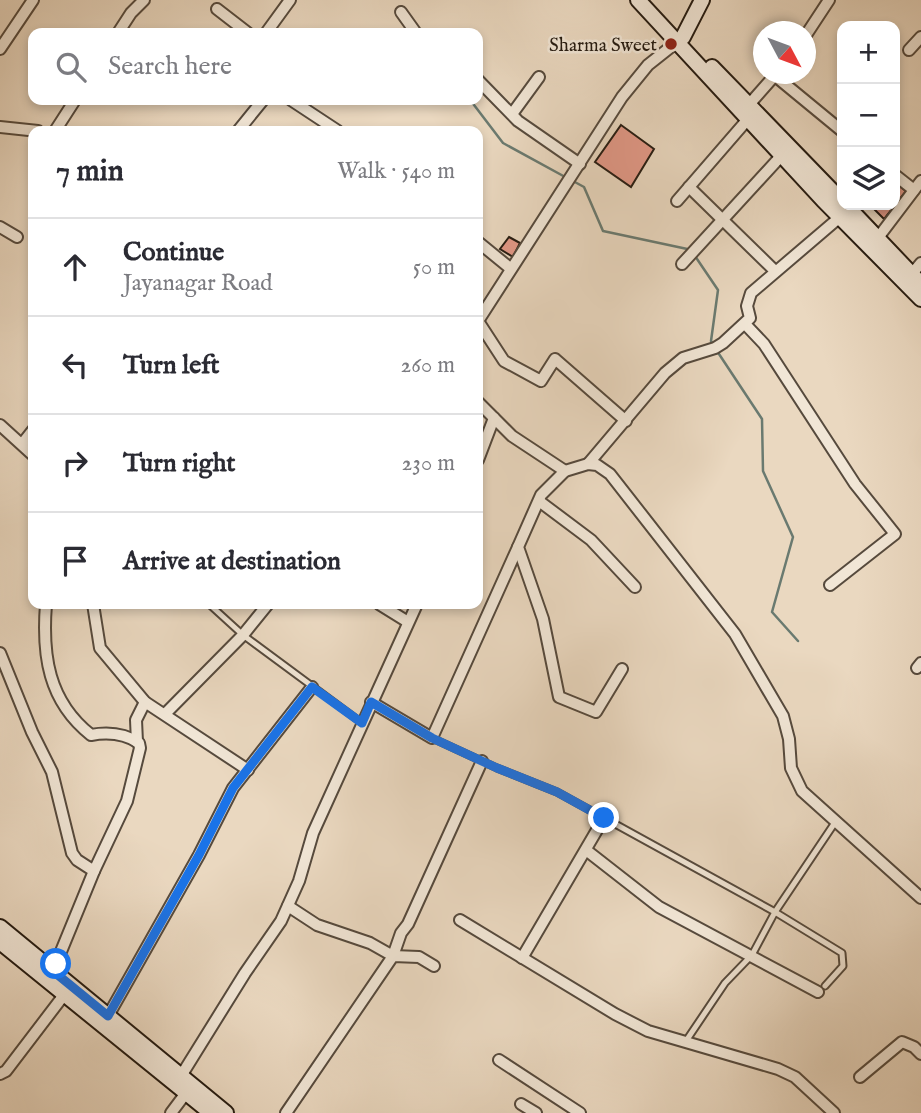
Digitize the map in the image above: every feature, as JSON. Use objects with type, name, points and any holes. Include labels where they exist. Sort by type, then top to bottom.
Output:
[{"type":"main road","points":[[638,0],[680,40]]},
{"type":"main road","points":[[648,0],[680,40],[746,112],[837,203]]},
{"type":"main road","points":[[680,40],[702,0]]},
{"type":"main road","points":[[746,112],[782,155],[837,204]]},
{"type":"main road","points":[[844,210],[921,299]]},
{"type":"main road","points":[[874,244],[916,279]]},
{"type":"main road","points":[[0,927],[53,971],[68,990]]},
{"type":"main road","points":[[0,942],[68,990],[181,1084],[211,1113]]},
{"type":"main road","points":[[181,1084],[226,1113]]},
{"type":"street","points":[[0,49],[33,0]]},
{"type":"street","points":[[121,28],[144,0]]},
{"type":"street","points":[[270,28],[290,0]]},
{"type":"street","points":[[815,21],[829,0]]},
{"type":"street","points":[[217,9],[242,28]]},
{"type":"street","points":[[401,12],[412,28]]},
{"type":"street","points":[[909,50],[921,37]]},
{"type":"street","points":[[483,313],[622,97],[648,65],[680,40]]},
{"type":"street","points":[[512,114],[539,77]]},
{"type":"street","points":[[483,84],[512,114],[554,148],[580,164]]},
{"type":"street","points":[[677,201],[767,84]]},
{"type":"street","points":[[787,84],[837,127]]},
{"type":"street","points":[[58,126],[72,105]]},
{"type":"street","points":[[243,126],[259,105]]},
{"type":"street","points":[[299,105],[330,126]]},
{"type":"street","points":[[0,127],[28,130]]},
{"type":"street","points":[[682,264],[782,155]]},
{"type":"street","points":[[900,179],[914,190]]},
{"type":"street","points":[[874,244],[921,181]]},
{"type":"street","points":[[690,187],[775,271]]},
{"type":"street","points":[[588,464],[626,421],[647,392],[683,358],[715,348],[746,325],[750,318],[747,306],[751,293],[840,210]]},
{"type":"street","points":[[0,227],[17,237]]},
{"type":"street","points":[[483,246],[510,268]]},
{"type":"street","points":[[916,279],[921,262]]},
{"type":"street","points":[[746,325],[764,344],[855,484],[895,534],[831,584]]},
{"type":"street","points":[[483,329],[504,361],[541,380],[555,359],[626,421]]},
{"type":"street","points":[[483,407],[512,436],[565,471]]},
{"type":"street","points":[[483,447],[494,418]]},
{"type":"street","points":[[0,425],[28,450]]},
{"type":"street","points":[[22,444],[28,436]]},
{"type":"street","points":[[371,702],[432,738],[541,495],[565,471],[588,464],[597,465],[610,474],[735,634],[783,716],[789,739],[791,768],[802,791],[921,898]]},
{"type":"street","points":[[539,501],[591,540],[635,587]]},
{"type":"street","points":[[518,547],[543,619],[559,697],[596,712],[622,669]]},
{"type":"street","points":[[46,609],[46,663],[60,700],[91,735],[111,733],[137,742]]},
{"type":"street","points":[[94,609],[100,648],[145,702],[248,770]]},
{"type":"street","points":[[165,713],[243,635],[264,609]]},
{"type":"street","points":[[387,609],[408,622]]},
{"type":"street","points":[[172,1113],[181,1084],[245,973],[281,921],[299,881],[313,834],[414,609]]},
{"type":"street","points":[[0,653],[51,772],[72,853],[77,860],[94,871]]},
{"type":"street","points":[[105,1020],[199,855],[233,788],[312,687]]},
{"type":"street","points":[[53,971],[94,871],[127,801],[140,748],[137,742],[136,720],[145,702]]},
{"type":"street","points":[[286,1113],[393,956],[401,933],[408,925],[482,761]]},
{"type":"street","points":[[522,958],[604,818]]},
{"type":"street","points":[[586,850],[659,907],[821,989]]},
{"type":"street","points":[[288,906],[317,925],[370,943],[393,956],[419,957],[434,966]]},
{"type":"street","points":[[460,920],[615,1014],[648,1031],[778,1069],[796,1077],[834,1113]]},
{"type":"street","points":[[0,1074],[6,1072],[68,990]]},
{"type":"street","points":[[860,1077],[902,1042],[914,1047],[921,1054]]},
{"type":"street","points":[[499,1060],[580,1113]]},
{"type":"street","points":[[521,1104],[536,1113]]},
{"type":"lane","points":[[214,609],[243,635],[362,723]]},
{"type":"lane","points":[[432,738],[557,792],[775,912],[842,953],[843,966],[821,989]]},
{"type":"lane","points":[[685,1042],[725,983],[752,955],[775,912],[836,821]]},
{"type":"building","points":[[621,125],[654,149],[631,187],[595,162]]},
{"type":"building","points":[[900,187],[906,191],[900,199]]},
{"type":"building","points":[[875,210],[891,210],[884,219]]},
{"type":"building","points":[[509,237],[520,243],[513,257],[500,249]]},
{"type":"waterway","points":[[474,105],[503,143],[567,178]]},
{"type":"waterway","points":[[573,181],[584,187],[603,231],[692,250]]},
{"type":"waterway","points":[[695,256],[718,290],[711,341],[714,346]]},
{"type":"waterway","points":[[717,351],[762,419],[763,471],[793,537],[772,612],[798,641]]},
{"type":"place","name":"Sharma Sweet","points":[[671,44]]},
{"type":"route","points":[[56,964],[53,971],[108,1016],[199,855],[233,788],[312,687],[362,723],[371,702],[432,738],[557,792],[604,818]]}]
